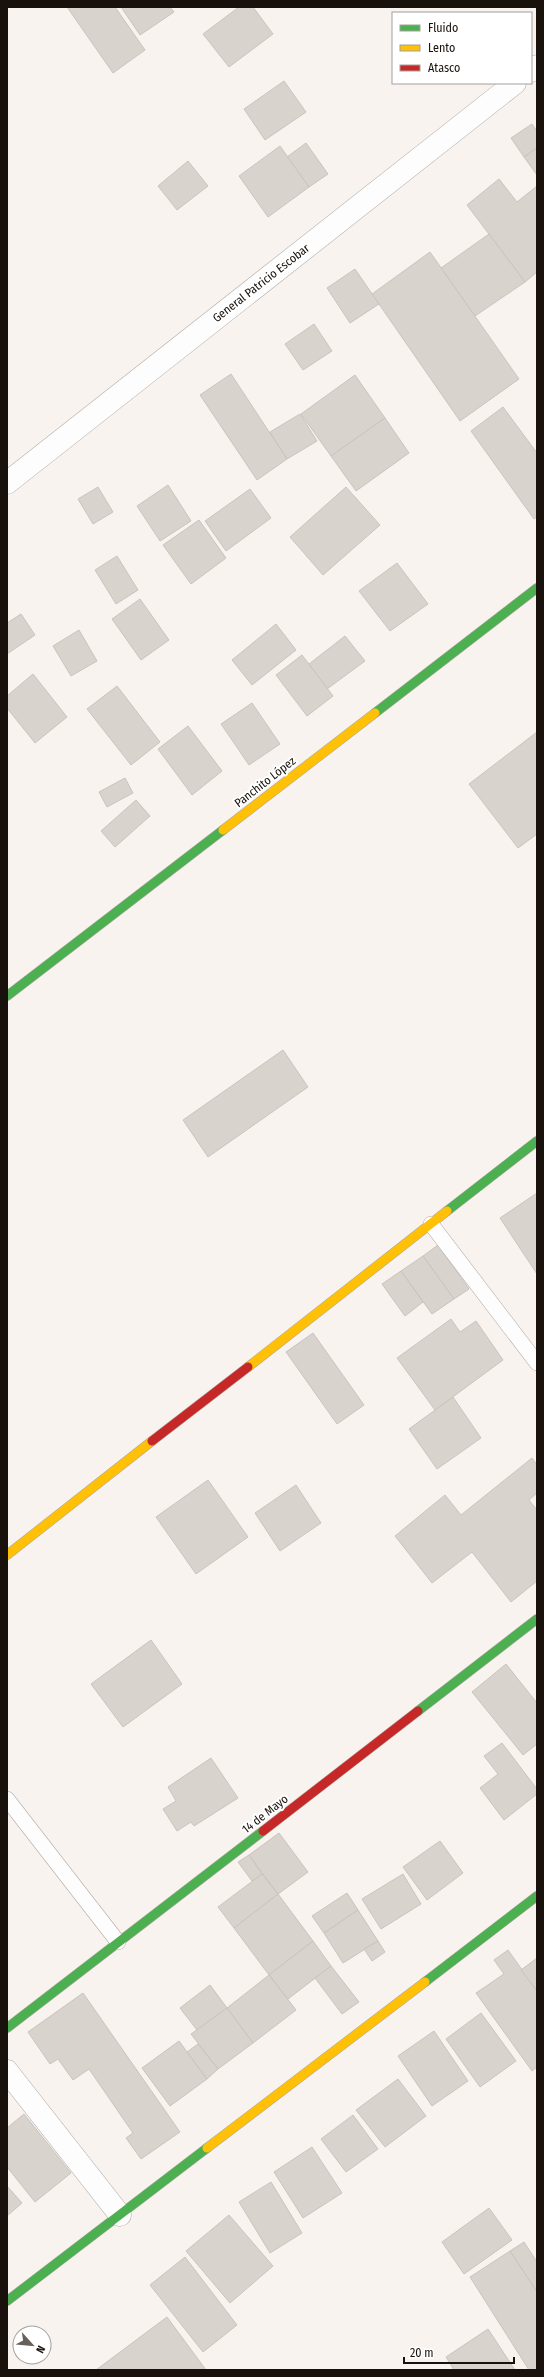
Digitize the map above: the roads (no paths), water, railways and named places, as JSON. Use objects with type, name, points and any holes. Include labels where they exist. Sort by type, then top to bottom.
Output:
[{"type":"street","name":"General Patricio Escobar","points":[[7,483],[514,84]]},
{"type":"street","name":"Panchito López","points":[[7,996],[537,588]]},
{"type":"street","points":[[7,1555],[537,1141]]},
{"type":"street","name":"14 de Mayo","points":[[7,2028],[537,1619]]},
{"type":"street","points":[[7,2301],[537,1896]]},
{"type":"street","points":[[7,2071],[120,2215]]},
{"type":"lane","points":[[431,1224],[537,1363]]},
{"type":"lane","points":[[7,1799],[118,1942]]}]
